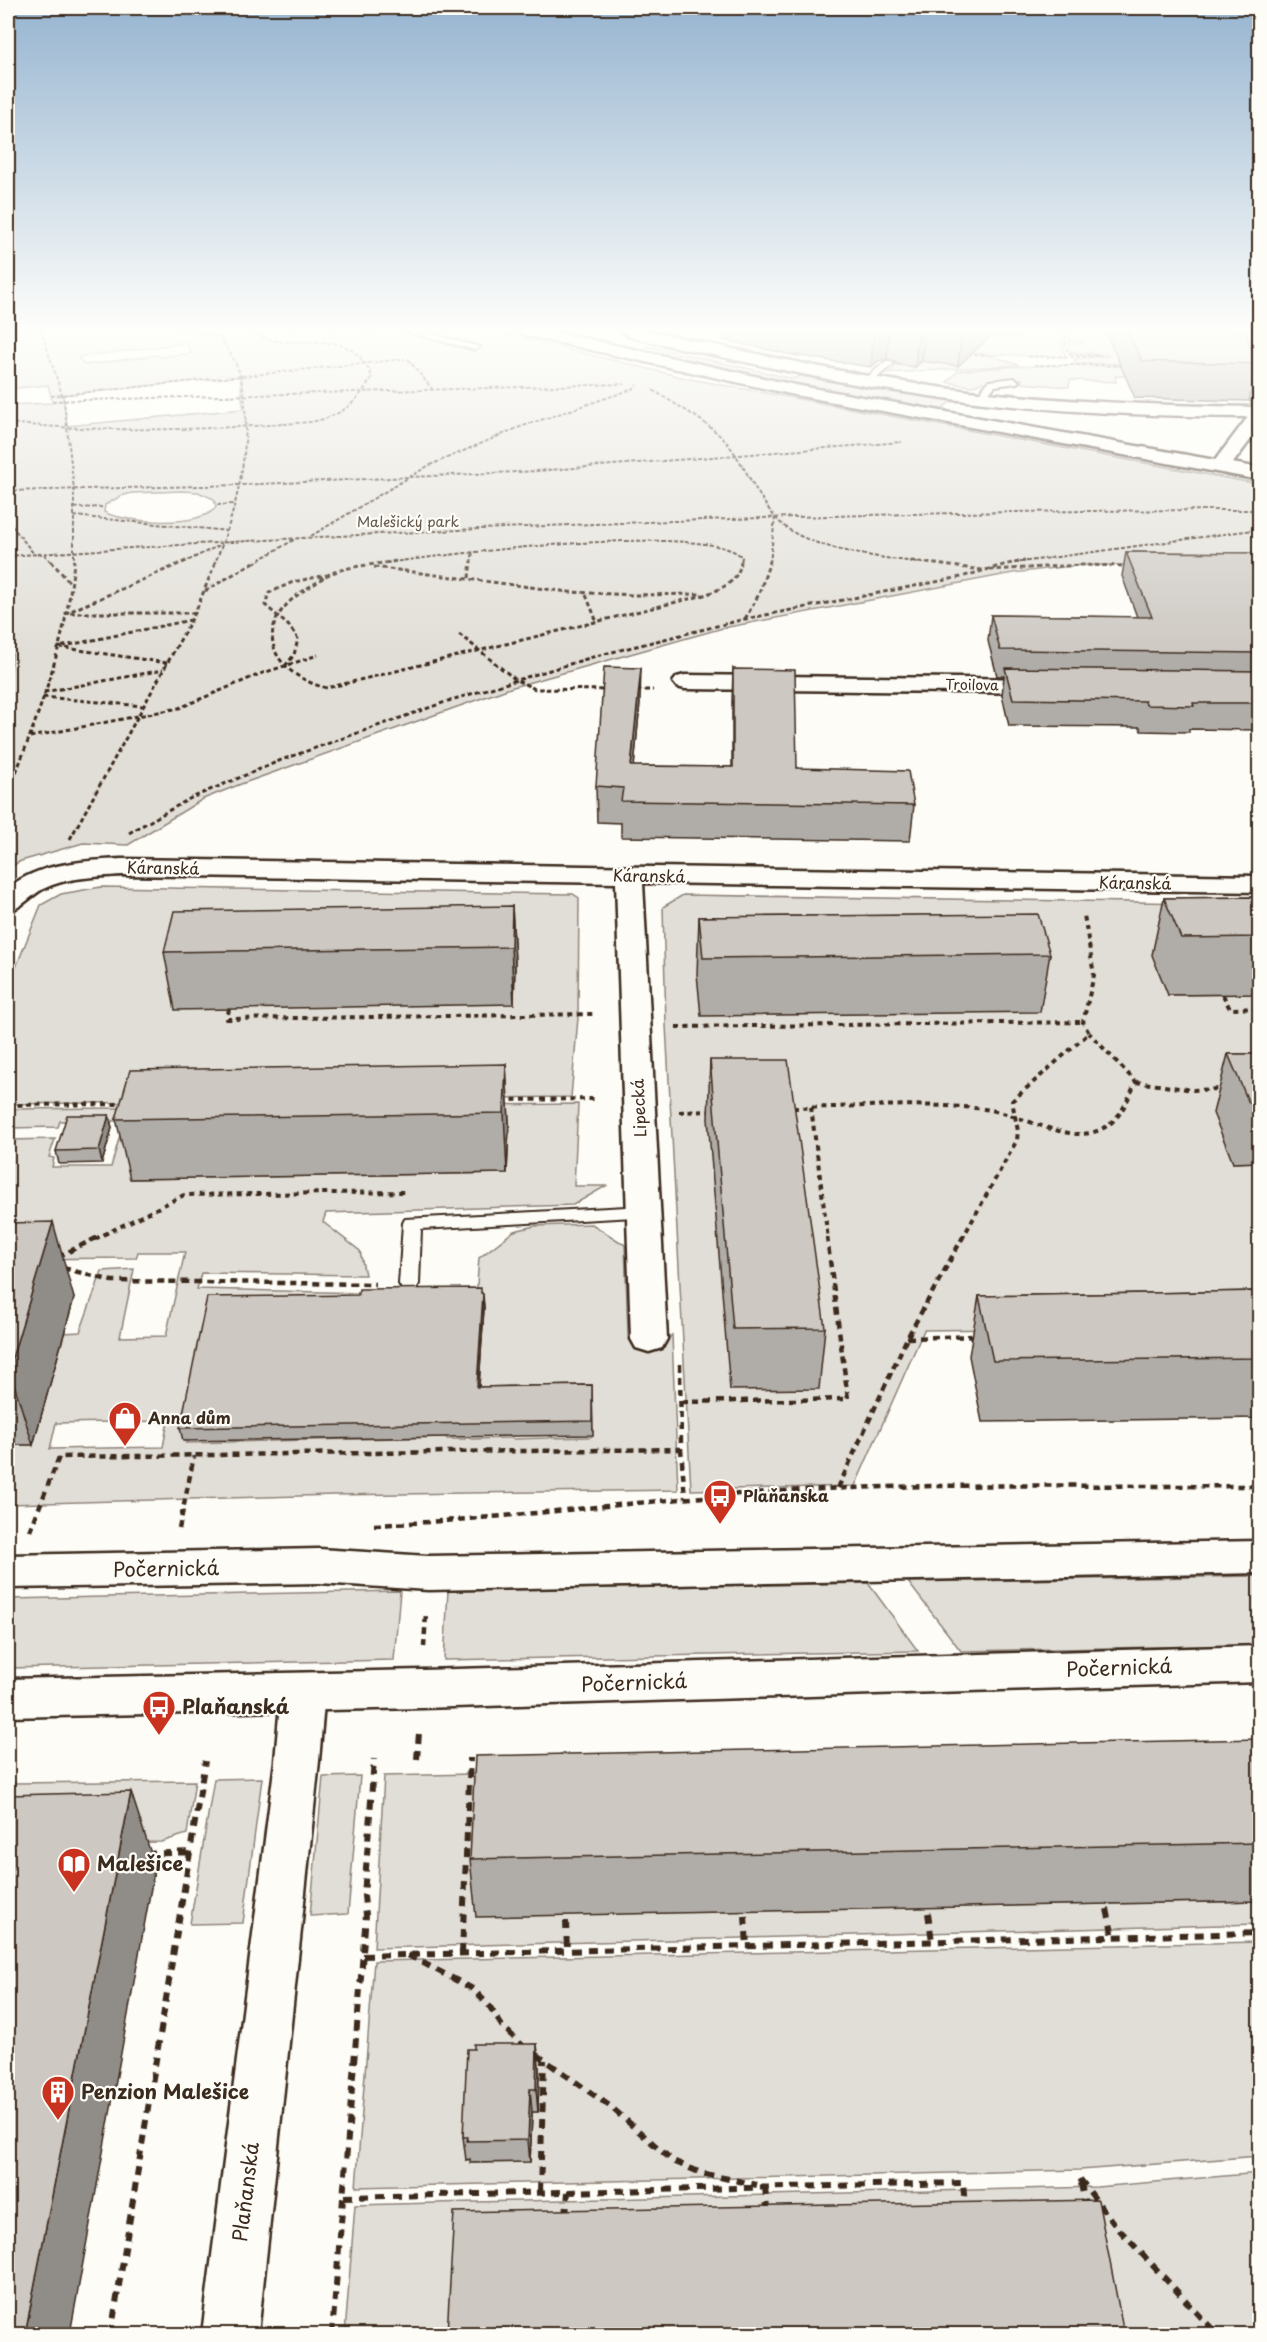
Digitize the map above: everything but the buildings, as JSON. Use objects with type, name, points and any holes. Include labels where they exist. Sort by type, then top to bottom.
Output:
[{"type":"street","points":[[1067,439],[1260,474]]},
{"type":"street","points":[[1220,467],[1241,439]]},
{"type":"street","name":"Troilova","points":[[685,682],[1068,686]]},
{"type":"street","name":"Káranská","points":[[8,903],[13,896],[39,879],[87,869],[122,867],[1260,884]]},
{"type":"street","name":"Lipecká","points":[[629,876],[649,1340]]},
{"type":"street","name":"Počernická","points":[[8,1572],[319,1566],[428,1573],[1260,1557]]},
{"type":"street","name":"Počernická","points":[[8,1698],[422,1689],[1260,1664]]},
{"type":"street","name":"Plaňanská","points":[[230,2334],[297,1761],[303,1692]]},
{"type":"lane","points":[[409,1284],[412,1223],[645,1212]]},
{"type":"path","points":[[8,793],[30,737],[59,647],[72,585],[75,552],[74,489],[69,439]]},
{"type":"path","points":[[68,843],[195,614],[228,531],[240,485],[244,439]]},
{"type":"path","points":[[310,537],[428,465],[490,439]]},
{"type":"path","points":[[723,439],[737,456],[775,516],[791,531],[832,547],[882,558],[986,570],[1081,565],[1129,566]]},
{"type":"path","points":[[8,491],[240,485],[407,477],[737,456],[904,441]]},
{"type":"path","points":[[217,505],[235,504]]},
{"type":"path","points":[[74,508],[104,507]]},
{"type":"path","points":[[8,556],[556,524],[953,512],[1260,510]]},
{"type":"path","points":[[74,516],[228,531]]},
{"type":"path","points":[[745,619],[768,574],[775,547],[775,516]]},
{"type":"path","points":[[1253,530],[1260,518]]},
{"type":"path","points":[[8,521],[34,554]]},
{"type":"path","points":[[128,833],[191,798],[233,779],[361,730],[596,656],[745,619],[1030,560],[1260,529]]},
{"type":"path","points":[[204,592],[297,538]]},
{"type":"path","points":[[66,613],[211,551],[224,542]]},
{"type":"path","points":[[285,667],[297,651],[300,638],[276,617],[266,605],[269,593],[293,582],[331,574],[367,567],[473,551],[542,544],[666,542],[719,545],[738,551],[743,565],[737,579],[708,594],[327,688],[309,684],[285,667],[273,644],[276,617],[291,598],[331,574]]},
{"type":"path","points":[[469,578],[473,551]]},
{"type":"path","points":[[44,554],[72,585]]},
{"type":"path","points":[[367,567],[413,570],[522,588],[586,594],[638,597],[708,594]]},
{"type":"path","points":[[586,594],[597,622]]},
{"type":"path","points":[[66,613],[195,614]]},
{"type":"path","points":[[59,647],[191,620]]},
{"type":"path","points":[[459,634],[516,680],[535,690],[616,690]]},
{"type":"path","points":[[59,647],[167,663]]},
{"type":"path","points":[[30,737],[179,708],[260,674],[318,655]]},
{"type":"path","points":[[44,692],[164,670]]},
{"type":"path","points":[[627,690],[662,690]]},
{"type":"path","points":[[43,697],[143,706]]},
{"type":"path","points":[[1079,882],[1094,975],[1083,1022],[1089,1032],[1136,1082],[1193,1090],[1226,1089]]},
{"type":"path","points":[[1223,995],[1230,1009],[1260,1008]]},
{"type":"path","points":[[230,1009],[227,1019],[1083,1022]]},
{"type":"path","points":[[838,1488],[907,1338],[1017,1140],[1012,1101],[1089,1032]]},
{"type":"path","points":[[788,1108],[971,1107],[1013,1114],[1048,1130],[1067,1134],[1086,1133],[1104,1129],[1118,1120],[1136,1082]]},
{"type":"path","points":[[499,1100],[721,1110]]},
{"type":"path","points":[[8,1105],[127,1104]]},
{"type":"path","points":[[681,1402],[848,1399],[811,1107]]},
{"type":"path","points":[[56,1258],[184,1195],[407,1192]]},
{"type":"path","points":[[56,1266],[112,1281],[409,1284]]},
{"type":"path","points":[[907,1338],[978,1336]]},
{"type":"path","points":[[649,1340],[680,1360],[681,1449],[685,1498]]},
{"type":"path","points":[[39,1534],[29,1535],[59,1458],[681,1449]]},
{"type":"path","points":[[178,1530],[194,1456]]},
{"type":"path","points":[[368,1525],[427,1524],[685,1498],[838,1488],[1260,1486]]},
{"type":"path","points":[[166,1531],[190,1530]]},
{"type":"path","points":[[422,1689],[428,1573]]},
{"type":"path","points":[[462,1954],[470,1758]]},
{"type":"path","points":[[332,2334],[366,1915],[363,1896],[374,1759]]},
{"type":"path","points":[[111,2334],[205,1761]]},
{"type":"path","points":[[134,1854],[190,1852]]},
{"type":"path","points":[[1107,1910],[1113,1937]]},
{"type":"path","points":[[928,1913],[932,1941]]},
{"type":"path","points":[[746,1916],[747,1946]]},
{"type":"path","points":[[566,1921],[567,1951]]},
{"type":"path","points":[[363,1956],[1260,1933]]},
{"type":"path","points":[[407,1955],[473,1989],[516,2041],[611,2107],[673,2161],[701,2173],[766,2187]]},
{"type":"path","points":[[540,2192],[544,2060]]},
{"type":"path","points":[[1087,2212],[1080,2179],[1114,2224],[1217,2334]]},
{"type":"path","points":[[344,2197],[963,2183],[967,2217]]},
{"type":"path","points":[[766,2187],[767,2218]]},
{"type":"path","points":[[565,2228],[568,2192]]},
{"type":"green space","name":"Malešický park","points":[[8,439],[1017,439],[1259,484],[1259,566],[1081,565],[1013,573],[723,628],[513,687],[241,784],[203,799],[128,845],[83,843],[21,861],[8,868],[8,702],[12,654],[8,653]],"holes":[[[198,492],[214,499],[216,507],[208,514],[195,518],[162,522],[128,519],[104,512],[105,505],[132,493]]]},
{"type":"green space","points":[[101,887],[573,894],[579,898],[578,1018],[571,1097],[8,1104],[8,987],[41,905],[61,894]]},
{"type":"green space","points":[[683,895],[1259,904],[1168,995],[1259,994],[1259,1112],[1233,1163],[1259,1162],[1259,1326],[924,1330],[855,1486],[691,1490],[666,1025],[663,907]]},
{"type":"green space","points":[[578,1104],[574,1186],[606,1186],[573,1205],[326,1213],[323,1222],[360,1251],[365,1275],[201,1273],[197,1289],[363,1293],[186,1443],[446,1437],[447,1439],[465,1439],[466,1437],[472,1439],[509,1438],[510,1436],[512,1439],[549,1438],[552,1435],[552,1438],[590,1437],[593,1435],[592,1398],[470,1400],[482,1340],[484,1307],[476,1298],[479,1258],[514,1231],[535,1226],[592,1224],[625,1245],[628,1337],[635,1342],[665,1342],[672,1335],[678,1490],[334,1495],[8,1504],[8,1445],[33,1445],[64,1333],[80,1332],[102,1271],[134,1269],[120,1337],[166,1336],[185,1252],[138,1252],[136,1258],[8,1259],[8,1140],[55,1139],[49,1157],[54,1158],[52,1167],[111,1167],[124,1121],[60,1121],[58,1127],[8,1128],[8,1109]],"holes":[[[509,1123],[507,1173],[131,1179]],[[168,1421],[163,1447],[50,1449],[56,1423]]]},
{"type":"green space","points":[[1259,1576],[1259,1645],[961,1651],[908,1582]]},
{"type":"green space","points":[[868,1583],[918,1651],[444,1660],[448,1591]]},
{"type":"green space","points":[[400,1591],[394,1660],[8,1668],[8,1599]]},
{"type":"green space","points":[[1259,1757],[476,1916],[1259,1901],[1259,1924],[374,1948],[384,1776]]},
{"type":"green space","points":[[360,1776],[348,1914],[310,1916],[323,1777]]},
{"type":"green space","points":[[262,1778],[243,1923],[190,1924],[214,1779]]},
{"type":"green space","points":[[195,1781],[187,1834],[161,1842],[8,1844],[8,1810],[14,1783]]},
{"type":"green space","points":[[1259,1942],[1259,2156],[1080,2170],[356,2187],[374,1961]],"holes":[[[539,2071],[538,2112],[532,2112],[530,2162],[471,2163],[471,2159],[466,2160]]]},
{"type":"green space","points":[[1259,2173],[1259,2334],[345,2334],[355,2205],[1097,2187]]},
{"type":"place","name":"Anna dům","points":[[125,1447]]},
{"type":"place","name":"Plaňanska","points":[[720,1525]]},
{"type":"place","name":"Plaňanská","points":[[159,1736]]},
{"type":"place","name":"Malešice","points":[[74,1893]]},
{"type":"place","name":"Penzion Malešice","points":[[58,2121]]}]
